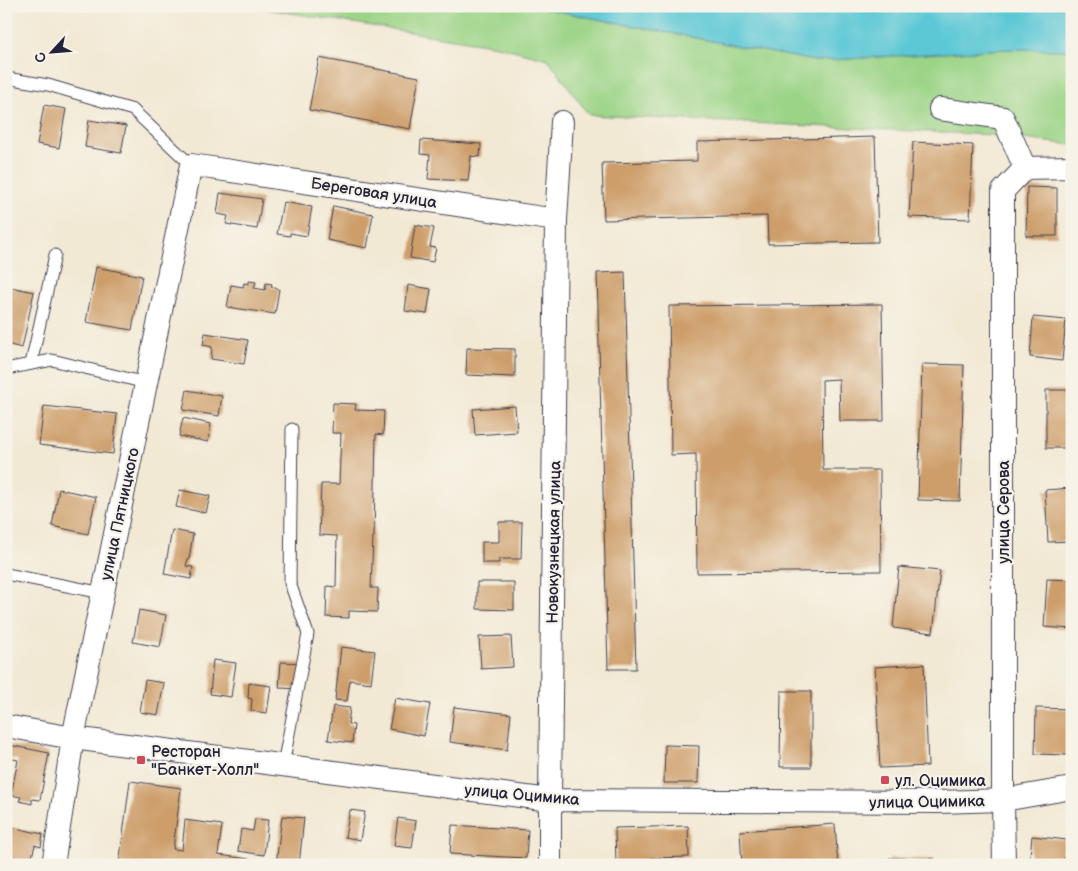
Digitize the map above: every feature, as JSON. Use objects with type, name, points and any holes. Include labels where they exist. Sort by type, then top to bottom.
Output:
[{"type":"street","points":[[940,109],[1003,118],[1025,168],[1072,167]]},
{"type":"street","name":"Новокузнецкая улица","points":[[550,865],[556,220],[562,122]]},
{"type":"street","name":"Береговая улица","points":[[191,165],[556,220]]},
{"type":"street","name":"улица Пятницкого","points":[[54,865],[73,738],[191,165]]},
{"type":"street","name":"улица Серова","points":[[1004,865],[1003,191],[1025,168]]},
{"type":"street","name":"улица Оцимика","points":[[6,726],[73,738],[550,800],[939,802],[1003,800],[1072,788]]},
{"type":"lane","points":[[6,78],[48,85],[133,110],[191,165]]},
{"type":"lane","points":[[31,364],[55,255]]},
{"type":"lane","points":[[6,369],[52,360],[146,383]]},
{"type":"lane","points":[[283,765],[308,634],[290,583],[292,429]]},
{"type":"lane","points":[[6,574],[103,593]]},
{"type":"green space","points":[[247,6],[531,6],[815,61],[1005,49],[1072,50],[1072,145],[992,135],[589,115],[548,59],[497,46]]},
{"type":"water","points":[[531,6],[1072,6],[1072,50],[1005,49],[815,61]]},
{"type":"building","points":[[319,58],[419,77],[410,129],[309,110]]},
{"type":"building","points":[[44,105],[66,109],[59,148],[37,144]]},
{"type":"building","points":[[89,120],[126,126],[121,153],[85,147]]},
{"type":"building","points":[[875,137],[878,242],[768,244],[767,216],[604,220],[602,163],[697,161],[697,142]]},
{"type":"building","points":[[421,140],[481,144],[480,157],[471,156],[468,181],[428,179],[430,155],[420,154]]},
{"type":"building","points":[[913,142],[973,145],[970,219],[909,217]]},
{"type":"building","points":[[1027,187],[1057,188],[1057,236],[1026,236]]},
{"type":"building","points":[[220,193],[262,199],[257,229],[226,224],[228,216],[217,214]]},
{"type":"building","points":[[283,202],[312,207],[307,236],[290,233],[290,236],[277,234]]},
{"type":"building","points":[[333,206],[373,214],[367,248],[327,240]]},
{"type":"building","points":[[415,225],[434,228],[430,247],[436,248],[433,262],[410,258]]},
{"type":"building","points":[[96,267],[142,276],[132,330],[86,322]]},
{"type":"building","points":[[625,272],[636,669],[608,669],[597,273]]},
{"type":"building","points":[[249,281],[256,282],[254,288],[265,290],[266,283],[272,284],[271,287],[279,289],[275,314],[227,307],[231,285],[243,287],[244,283],[249,284]]},
{"type":"building","points":[[408,285],[431,289],[427,314],[405,311]]},
{"type":"building","points":[[6,286],[34,292],[22,348],[6,344]]},
{"type":"building","points":[[882,304],[884,421],[840,421],[839,379],[822,380],[823,470],[880,470],[881,571],[697,573],[696,454],[671,455],[669,306]]},
{"type":"building","points":[[1033,317],[1066,320],[1062,361],[1030,357]]},
{"type":"building","points":[[205,333],[248,340],[244,364],[211,359],[212,347],[203,345]]},
{"type":"building","points":[[467,348],[515,349],[515,377],[466,375]]},
{"type":"building","points":[[922,364],[964,365],[960,501],[918,500]]},
{"type":"building","points":[[187,390],[222,396],[219,416],[183,410]]},
{"type":"building","points":[[1046,390],[1072,390],[1072,448],[1046,448]]},
{"type":"building","points":[[333,403],[356,404],[355,410],[384,411],[383,435],[376,434],[371,588],[378,588],[377,612],[349,611],[349,618],[326,617],[327,586],[336,587],[337,536],[319,535],[321,484],[339,484],[341,433],[332,433]]},
{"type":"building","points":[[44,406],[117,414],[113,454],[39,445]]},
{"type":"building","points":[[515,406],[517,432],[475,435],[473,409]]},
{"type":"building","points":[[183,418],[211,424],[208,442],[179,436]]},
{"type":"building","points":[[1072,488],[1072,541],[1048,542],[1045,490]]},
{"type":"building","points":[[59,489],[96,497],[88,534],[52,526]]},
{"type":"building","points":[[180,490],[210,496],[206,513],[176,507]]},
{"type":"building","points":[[499,522],[522,522],[521,559],[499,559],[499,563],[482,563],[482,542],[499,542]]},
{"type":"building","points":[[172,530],[193,534],[186,566],[193,567],[191,579],[164,574]]},
{"type":"building","points":[[899,567],[940,571],[933,633],[893,628]]},
{"type":"building","points":[[1047,579],[1072,580],[1072,629],[1044,627]]},
{"type":"building","points":[[477,582],[514,582],[514,610],[477,609]]},
{"type":"building","points":[[139,610],[166,615],[160,647],[133,642]]},
{"type":"building","points":[[511,636],[513,667],[481,669],[479,637]]},
{"type":"building","points":[[341,647],[375,651],[371,683],[350,680],[347,701],[335,700]]},
{"type":"building","points":[[213,660],[236,663],[231,697],[210,694]]},
{"type":"building","points":[[281,662],[304,663],[302,689],[279,688]]},
{"type":"building","points":[[924,664],[928,766],[880,768],[875,667]]},
{"type":"building","points":[[145,680],[164,683],[158,715],[140,712]]},
{"type":"building","points":[[249,683],[271,686],[267,713],[251,711],[252,699],[248,698]]},
{"type":"building","points":[[781,691],[811,691],[811,767],[780,767]]},
{"type":"building","points":[[395,698],[430,704],[424,736],[389,729]]},
{"type":"building","points":[[333,706],[350,708],[348,724],[354,725],[352,743],[328,740]]},
{"type":"building","points":[[454,707],[511,714],[507,750],[450,742]]},
{"type":"building","points":[[1036,708],[1071,709],[1069,755],[1035,754]]},
{"type":"building","points":[[9,745],[49,753],[40,800],[32,799],[32,804],[19,801],[21,797],[11,795],[18,760],[7,758]]},
{"type":"building","points":[[665,745],[699,746],[698,783],[664,783]]},
{"type":"building","points":[[130,781],[181,788],[173,849],[182,850],[185,820],[222,825],[218,855],[249,859],[248,865],[119,865]]},
{"type":"building","points":[[350,810],[365,812],[360,840],[345,837]]},
{"type":"building","points":[[282,816],[304,818],[299,865],[276,864]]},
{"type":"building","points":[[398,818],[416,821],[412,848],[394,846]]},
{"type":"building","points":[[255,819],[268,820],[264,855],[238,851],[241,829],[253,831]]},
{"type":"building","points":[[835,824],[838,865],[742,865],[740,831]]},
{"type":"building","points":[[452,825],[528,830],[526,858],[450,854]]},
{"type":"building","points":[[6,826],[43,834],[41,847],[35,845],[30,865],[6,865]]},
{"type":"building","points":[[688,826],[689,857],[651,858],[651,865],[616,865],[615,828]]},
{"type":"building","points":[[1032,836],[1067,840],[1064,865],[1029,865]]},
{"type":"building","points":[[889,858],[934,859],[934,865],[889,865]]},
{"type":"place","name":"Ресторан \"Банкет-Холл\"","points":[[141,760]]},
{"type":"place","name":"ул. Оцимика","points":[[885,780]]}]
